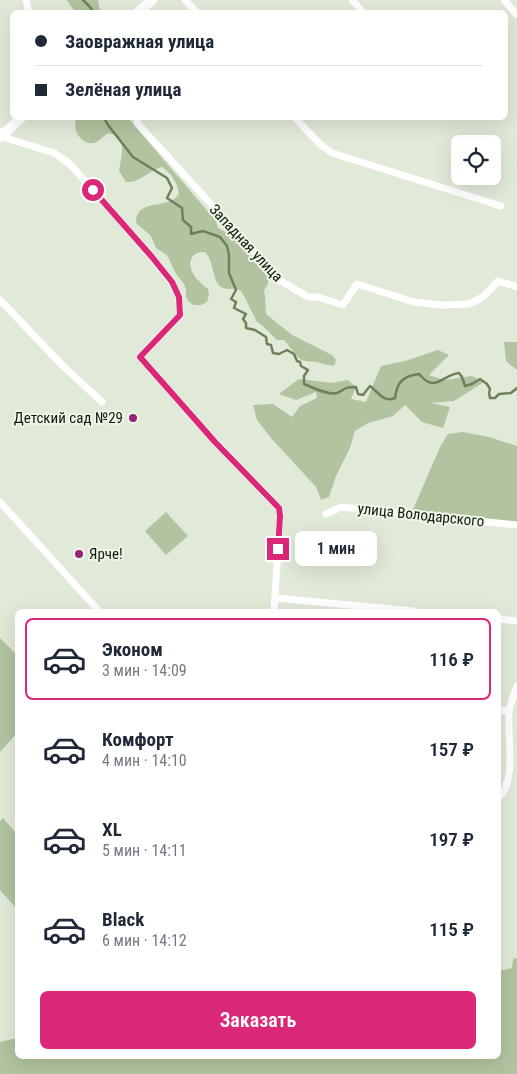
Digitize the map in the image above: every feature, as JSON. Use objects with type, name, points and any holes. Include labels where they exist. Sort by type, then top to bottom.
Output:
[{"type":"street","points":[[140,10],[152,0]]},
{"type":"street","points":[[185,0],[195,10]]},
{"type":"street","points":[[352,0],[361,10]]},
{"type":"street","points":[[504,0],[516,14]]},
{"type":"street","points":[[18,120],[1,134],[6,138],[54,153],[70,164],[172,282],[179,297],[180,315],[140,357],[215,442],[279,508],[274,609]]},
{"type":"street","name":"Западная улица","points":[[137,120],[138,124],[281,281],[308,297],[318,297],[343,305],[357,284],[414,302],[442,306],[469,304],[482,297],[498,280],[517,287]]},
{"type":"street","points":[[297,120],[321,145],[332,153],[501,206]]},
{"type":"street","points":[[0,300],[63,366],[102,402]]},
{"type":"street","points":[[0,502],[97,609]]},
{"type":"street","name":"улица Володарского","points":[[326,514],[341,507],[517,524]]},
{"type":"street","points":[[275,598],[393,609]]},
{"type":"street","points":[[501,619],[517,621]]},
{"type":"street","points":[[501,795],[510,775],[509,711],[517,686]]},
{"type":"street","points":[[501,710],[509,711]]},
{"type":"green space","points":[[67,0],[98,0],[100,10],[74,10]]},
{"type":"green space","points":[[76,120],[130,120],[216,221],[218,228],[230,234],[268,277],[268,284],[264,290],[266,314],[292,335],[332,355],[336,360],[334,366],[302,360],[284,340],[277,340],[257,322],[242,292],[236,288],[227,289],[221,287],[217,283],[209,258],[205,252],[194,255],[190,263],[195,277],[208,289],[207,302],[201,305],[194,305],[189,302],[186,297],[184,284],[176,274],[167,255],[156,248],[151,236],[136,223],[140,211],[175,199],[179,194],[174,179],[162,167],[141,178],[126,182],[119,171],[122,148],[119,139],[115,135],[108,133],[94,143],[86,142],[77,134]]},
{"type":"green space","points":[[504,342],[517,342],[517,370],[506,361]]},
{"type":"green space","points":[[438,350],[449,355],[429,375],[444,380],[472,376],[484,382],[454,401],[431,403],[450,407],[443,428],[422,422],[405,405],[393,416],[368,423],[355,431],[350,448],[336,476],[329,497],[321,500],[316,487],[257,420],[253,405],[273,404],[292,417],[300,406],[317,398],[316,392],[296,400],[279,394],[299,379],[332,383],[348,380],[356,387],[351,399],[366,402],[381,366],[405,361]]},
{"type":"green space","points":[[463,432],[489,437],[517,446],[517,525],[412,512],[440,447],[448,434]]},
{"type":"green space","points":[[166,512],[188,536],[166,555],[145,531]]},
{"type":"green space","points":[[0,638],[15,653],[15,735],[0,752]]},
{"type":"green space","points":[[3,818],[15,832],[15,907],[0,890],[0,821]]},
{"type":"green space","points":[[517,958],[517,1074],[0,1074],[0,1042],[15,1038],[15,1059],[501,1059],[501,971],[512,968],[513,959]]},
{"type":"waterway","points":[[83,0],[92,10]]},
{"type":"waterway","points":[[105,120],[133,157],[167,178],[172,188],[167,198],[182,208],[183,220],[191,227],[191,234],[203,231],[220,237],[227,246],[229,273],[236,290],[231,299],[236,302],[234,308],[246,314],[243,319],[246,323],[246,328],[255,330],[266,337],[267,344],[271,345],[273,353],[279,354],[287,350],[294,354],[301,366],[308,370],[304,376],[304,384],[334,394],[347,388],[356,387],[358,394],[363,395],[370,386],[385,398],[391,399],[395,398],[399,384],[409,376],[419,374],[425,380],[434,383],[459,373],[465,386],[480,379],[487,384],[490,389],[490,398],[495,398],[499,394],[511,393],[517,388]]},
{"type":"place","name":"Детский сад №29","points":[[133,418]]},
{"type":"place","name":"Ярче!","points":[[79,554]]},
{"type":"route","points":[[93,190],[152,257],[172,282],[179,297],[180,315],[140,357],[215,442],[279,508],[278,549]]}]
